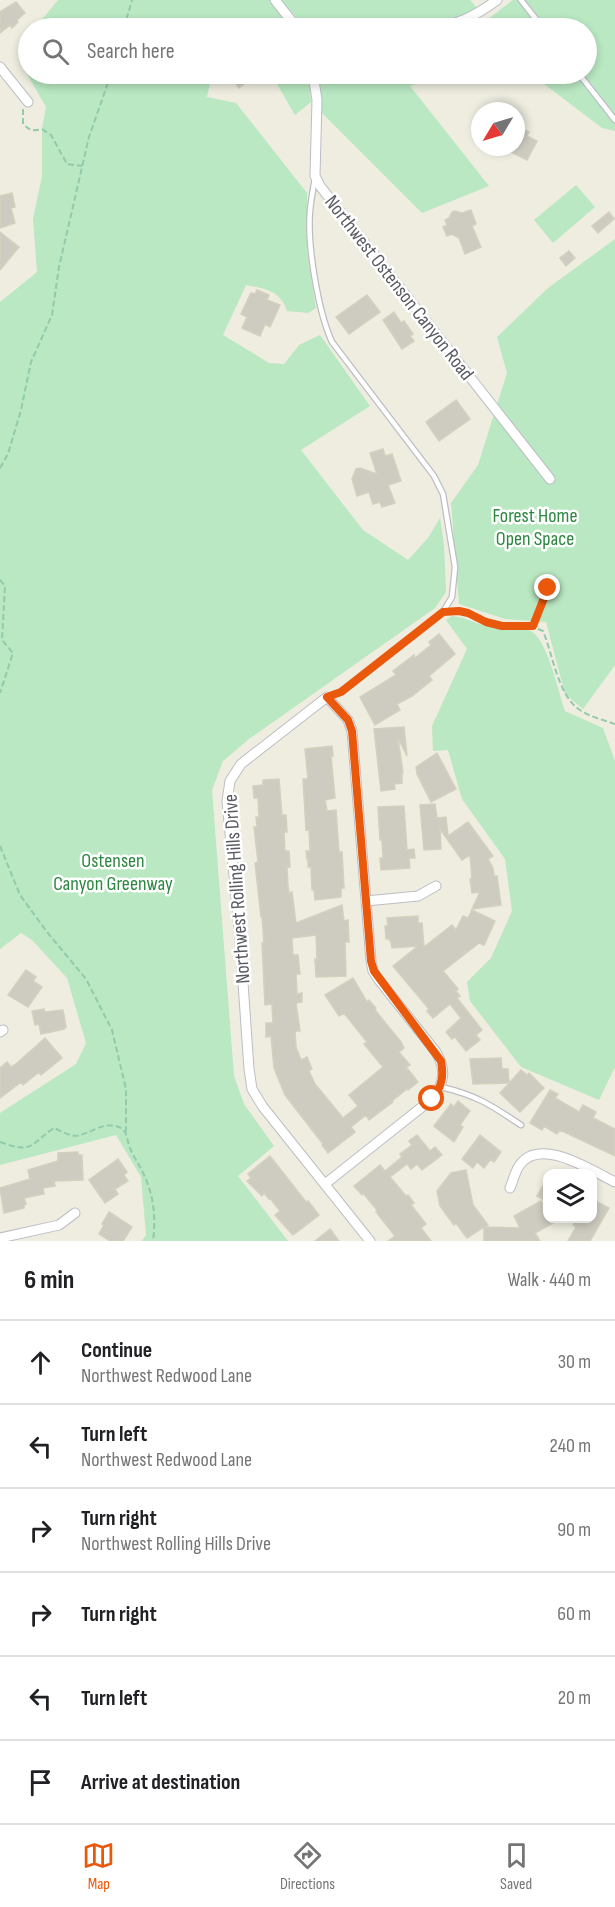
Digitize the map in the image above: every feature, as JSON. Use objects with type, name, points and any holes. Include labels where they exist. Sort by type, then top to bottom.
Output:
[{"type":"street","points":[[275,0],[289,18]]},
{"type":"street","points":[[469,18],[497,0]]},
{"type":"street","points":[[0,67],[28,102]]},
{"type":"street","name":"Northwest Ostenson Canyon Road","points":[[315,84],[317,100],[315,176],[320,186],[550,479]]},
{"type":"street","points":[[325,1184],[432,1099],[441,1087],[443,1071],[436,1052],[374,971],[371,961],[352,731],[348,720],[327,697]]},
{"type":"street","name":"Northwest Rolling Hills Drive","points":[[327,697],[241,764],[230,781],[227,801],[252,1089],[263,1107],[370,1241]]},
{"type":"street","points":[[366,902],[418,896],[436,886]]},
{"type":"street","points":[[510,1188],[520,1164],[538,1154],[549,1153],[560,1155],[615,1182]]},
{"type":"street","points":[[0,1238],[59,1225],[75,1214]]},
{"type":"lane","points":[[521,0],[535,18]]},
{"type":"lane","points":[[587,84],[615,120]]},
{"type":"lane","points":[[315,176],[310,212],[310,241],[324,324],[332,342],[422,458],[443,494],[455,567],[452,597],[443,612]]},
{"type":"lane","points":[[533,626],[548,588]]},
{"type":"lane","name":"Northwest Rolling Hills Drive","points":[[327,697],[341,692],[443,612]]},
{"type":"lane","points":[[441,1087],[464,1092],[486,1102],[521,1125]]},
{"type":"path","points":[[127,18],[132,0]]},
{"type":"path","points":[[0,468],[8,454],[21,410],[31,362],[51,315],[59,267],[89,137],[108,84]]},
{"type":"path","points":[[28,102],[22,111],[24,124],[29,129],[35,131],[42,129],[51,135],[67,164],[82,166]]},
{"type":"path","points":[[0,580],[5,585],[2,640],[13,653],[0,693]]},
{"type":"path","points":[[443,612],[459,611],[502,626],[533,626],[543,631],[565,694],[573,705],[582,712],[615,724]]},
{"type":"path","points":[[0,846],[20,895],[86,979],[112,1030],[126,1089],[126,1133],[130,1148],[153,1200],[153,1241]]},
{"type":"path","points":[[0,1142],[16,1147],[31,1148],[54,1128],[80,1136],[97,1127],[106,1126],[123,1129],[126,1133]]},
{"type":"green space","points":[[58,0],[271,0],[284,18],[43,18]]},
{"type":"green space","points":[[281,0],[470,0],[483,15],[458,18],[297,18]]},
{"type":"green space","points":[[513,0],[615,0],[615,131],[602,128],[544,84],[597,84],[597,18],[490,18]]},
{"type":"green space","name":"Ostensen Canyon Greenway","points":[[33,84],[210,84],[207,97],[236,103],[307,193],[307,251],[316,308],[308,313],[287,311],[276,295],[265,289],[246,285],[223,335],[269,363],[284,364],[299,345],[320,335],[370,406],[301,450],[363,530],[408,560],[428,538],[440,518],[444,545],[446,592],[435,608],[249,739],[223,761],[212,790],[234,1076],[244,1104],[274,1146],[238,1176],[288,1241],[142,1241],[146,1235],[141,1177],[116,1135],[0,1165],[0,1113],[76,1064],[86,1043],[67,978],[32,940],[21,933],[0,949],[0,302],[37,272],[33,219],[42,176],[42,129],[46,107]]},
{"type":"green space","points":[[277,84],[310,84],[311,102],[295,115]]},
{"type":"green space","points":[[320,84],[415,84],[410,86],[489,186],[422,213],[321,112]]},
{"type":"green space","points":[[576,185],[595,207],[553,243],[534,220]]},
{"type":"green space","name":"Forest Home Open Space","points":[[615,239],[615,665],[583,709],[565,694],[546,622],[505,619],[459,604],[451,503],[478,465],[507,373],[497,337],[548,288]]},
{"type":"green space","points":[[452,616],[497,628],[524,629],[535,634],[546,652],[565,711],[603,728],[615,761],[615,1067],[599,1100],[521,1067],[470,1001],[467,982],[491,958],[512,911],[505,859],[462,799],[448,750],[433,751],[432,726],[467,649],[446,620]]},
{"type":"building","points":[[16,2],[25,13],[18,18],[18,22],[12,28],[10,25],[0,33],[0,12]]},
{"type":"building","points":[[525,130],[529,132],[527,136],[537,141],[527,160],[519,156],[525,156]]},
{"type":"building","points":[[12,193],[15,207],[11,208],[15,223],[0,228],[0,196]]},
{"type":"building","points":[[471,210],[476,224],[472,226],[481,247],[465,254],[459,238],[452,234],[447,236],[443,227],[447,225],[445,220],[452,212],[462,213]]},
{"type":"building","points":[[609,212],[614,219],[598,233],[592,226]]},
{"type":"building","points":[[0,232],[19,247],[0,270]]},
{"type":"building","points":[[569,251],[575,258],[566,266],[560,258]]},
{"type":"building","points":[[257,290],[269,295],[267,300],[280,305],[270,327],[265,324],[260,336],[242,328],[247,317],[241,314],[251,293],[255,294]]},
{"type":"building","points":[[367,295],[380,312],[349,334],[336,317]]},
{"type":"building","points":[[394,312],[401,323],[404,321],[413,334],[410,336],[414,341],[402,349],[383,320]]},
{"type":"building","points":[[456,400],[470,419],[439,441],[426,422]]},
{"type":"building","points":[[383,449],[385,456],[392,454],[401,481],[388,485],[395,503],[382,507],[380,502],[373,504],[369,492],[357,496],[352,479],[356,469],[360,468],[377,474],[370,453]]},
{"type":"building","points":[[439,634],[455,654],[429,676],[432,680],[412,696],[397,704],[400,710],[375,725],[360,697],[396,675],[393,671],[414,655],[415,658],[431,645],[429,642]]},
{"type":"building","points":[[404,727],[407,756],[398,738],[403,773],[402,783],[394,784],[395,789],[381,791],[374,729]]},
{"type":"building","points":[[332,746],[335,798],[325,800],[327,811],[336,810],[344,888],[341,888],[341,897],[315,900],[311,867],[308,867],[306,851],[310,851],[309,829],[306,830],[303,779],[308,779],[305,749]]},
{"type":"building","points":[[437,753],[456,789],[431,802],[417,774],[416,767]]},
{"type":"building","points":[[279,779],[282,815],[286,815],[285,851],[289,851],[290,867],[287,867],[288,886],[289,893],[292,892],[296,923],[342,905],[344,921],[348,920],[349,942],[345,942],[346,976],[316,977],[316,935],[292,938],[293,955],[298,955],[300,974],[296,974],[297,994],[302,993],[302,1002],[296,1003],[300,1031],[295,1031],[296,1047],[301,1060],[307,1057],[312,1069],[309,1071],[315,1084],[343,1118],[358,1106],[349,1095],[383,1067],[364,1044],[367,1042],[344,1013],[339,1016],[325,995],[353,978],[367,1002],[369,1000],[376,1008],[375,1010],[401,1042],[404,1048],[399,1052],[410,1065],[406,1067],[418,1082],[369,1120],[366,1115],[351,1127],[355,1132],[328,1153],[285,1095],[274,1068],[271,1036],[266,1037],[266,1023],[273,1023],[272,1004],[265,1005],[262,943],[264,943],[255,863],[258,862],[254,827],[257,827],[256,817],[259,817],[258,798],[254,798],[253,786],[263,785],[263,780]]},
{"type":"building","points":[[435,804],[437,818],[446,817],[448,836],[468,822],[493,856],[488,859],[494,876],[497,876],[501,905],[472,909],[480,892],[472,893],[470,855],[462,860],[440,829],[441,849],[424,850],[420,805]]},
{"type":"building","points":[[404,806],[407,850],[414,849],[415,858],[409,858],[410,868],[381,870],[380,858],[383,858],[378,807]]},
{"type":"building","points":[[472,910],[495,921],[484,945],[479,943],[443,971],[458,989],[456,991],[460,996],[457,998],[482,1030],[476,1035],[480,1040],[466,1051],[455,1037],[452,1039],[446,1032],[461,1018],[450,1004],[433,1018],[427,1011],[429,1009],[393,966],[418,946],[392,948],[389,939],[386,939],[385,926],[388,926],[387,918],[418,916],[418,923],[422,923],[424,947],[452,925],[456,930],[463,916],[468,918]]},
{"type":"building","points":[[26,970],[36,977],[33,981],[42,987],[28,1007],[8,995]]},
{"type":"building","points":[[44,1009],[45,1012],[63,1010],[66,1027],[41,1034],[39,1024],[35,1025],[32,1011]]},
{"type":"building","points":[[45,1038],[62,1058],[41,1075],[39,1072],[23,1085],[21,1082],[0,1098],[0,1068],[7,1062],[11,1067],[16,1064]]},
{"type":"building","points":[[501,1058],[502,1069],[508,1069],[509,1083],[473,1084],[470,1059]]},
{"type":"building","points":[[521,1070],[527,1075],[529,1073],[544,1088],[520,1112],[500,1093]]},
{"type":"building","points":[[550,1090],[558,1094],[555,1098],[579,1112],[583,1105],[596,1112],[593,1118],[615,1129],[615,1156],[560,1130],[557,1134],[544,1126],[542,1130],[530,1123]]},
{"type":"building","points":[[458,1101],[470,1111],[460,1125],[463,1127],[454,1142],[434,1126],[451,1104],[454,1107]]},
{"type":"building","points":[[417,1135],[430,1151],[435,1147],[442,1155],[422,1170],[417,1164],[411,1169],[407,1164],[390,1177],[414,1203],[411,1205],[426,1224],[421,1228],[431,1241],[388,1241],[395,1236],[376,1212],[377,1210],[354,1186],[380,1165],[385,1171],[402,1157],[400,1154],[412,1145],[409,1141]]},
{"type":"building","points":[[480,1135],[501,1152],[494,1162],[491,1159],[484,1168],[477,1162],[473,1168],[462,1159]]},
{"type":"building","points":[[78,1152],[78,1155],[82,1155],[83,1180],[54,1181],[55,1186],[43,1188],[44,1194],[24,1198],[26,1204],[24,1208],[4,1213],[0,1188],[30,1179],[28,1170],[58,1161],[58,1153]]},
{"type":"building","points":[[270,1156],[319,1215],[293,1235],[275,1215],[280,1211],[270,1198],[264,1193],[262,1196],[247,1181],[251,1178],[248,1174]]},
{"type":"building","points":[[118,1159],[127,1172],[124,1175],[128,1181],[115,1189],[118,1194],[105,1203],[89,1180]]},
{"type":"building","points":[[466,1170],[473,1205],[488,1225],[485,1227],[520,1228],[514,1216],[541,1201],[543,1223],[553,1223],[535,1233],[540,1241],[484,1241],[484,1227],[467,1238],[440,1206],[437,1191],[451,1173]]},
{"type":"building","points":[[543,1186],[543,1199],[537,1196]]},
{"type":"building","points":[[597,1202],[609,1208],[590,1241],[568,1241],[576,1227],[573,1225],[574,1223],[597,1223]]},
{"type":"building","points":[[109,1212],[132,1227],[123,1241],[110,1241],[99,1234]]},
{"type":"building","points":[[330,1229],[339,1241],[315,1241]]},
{"type":"route","points":[[432,1099],[439,1091],[442,1081],[441,1061],[379,980],[371,961],[352,731],[348,720],[327,697],[341,692],[443,612],[468,613],[486,622],[502,626],[524,624],[533,626],[548,588]]}]
